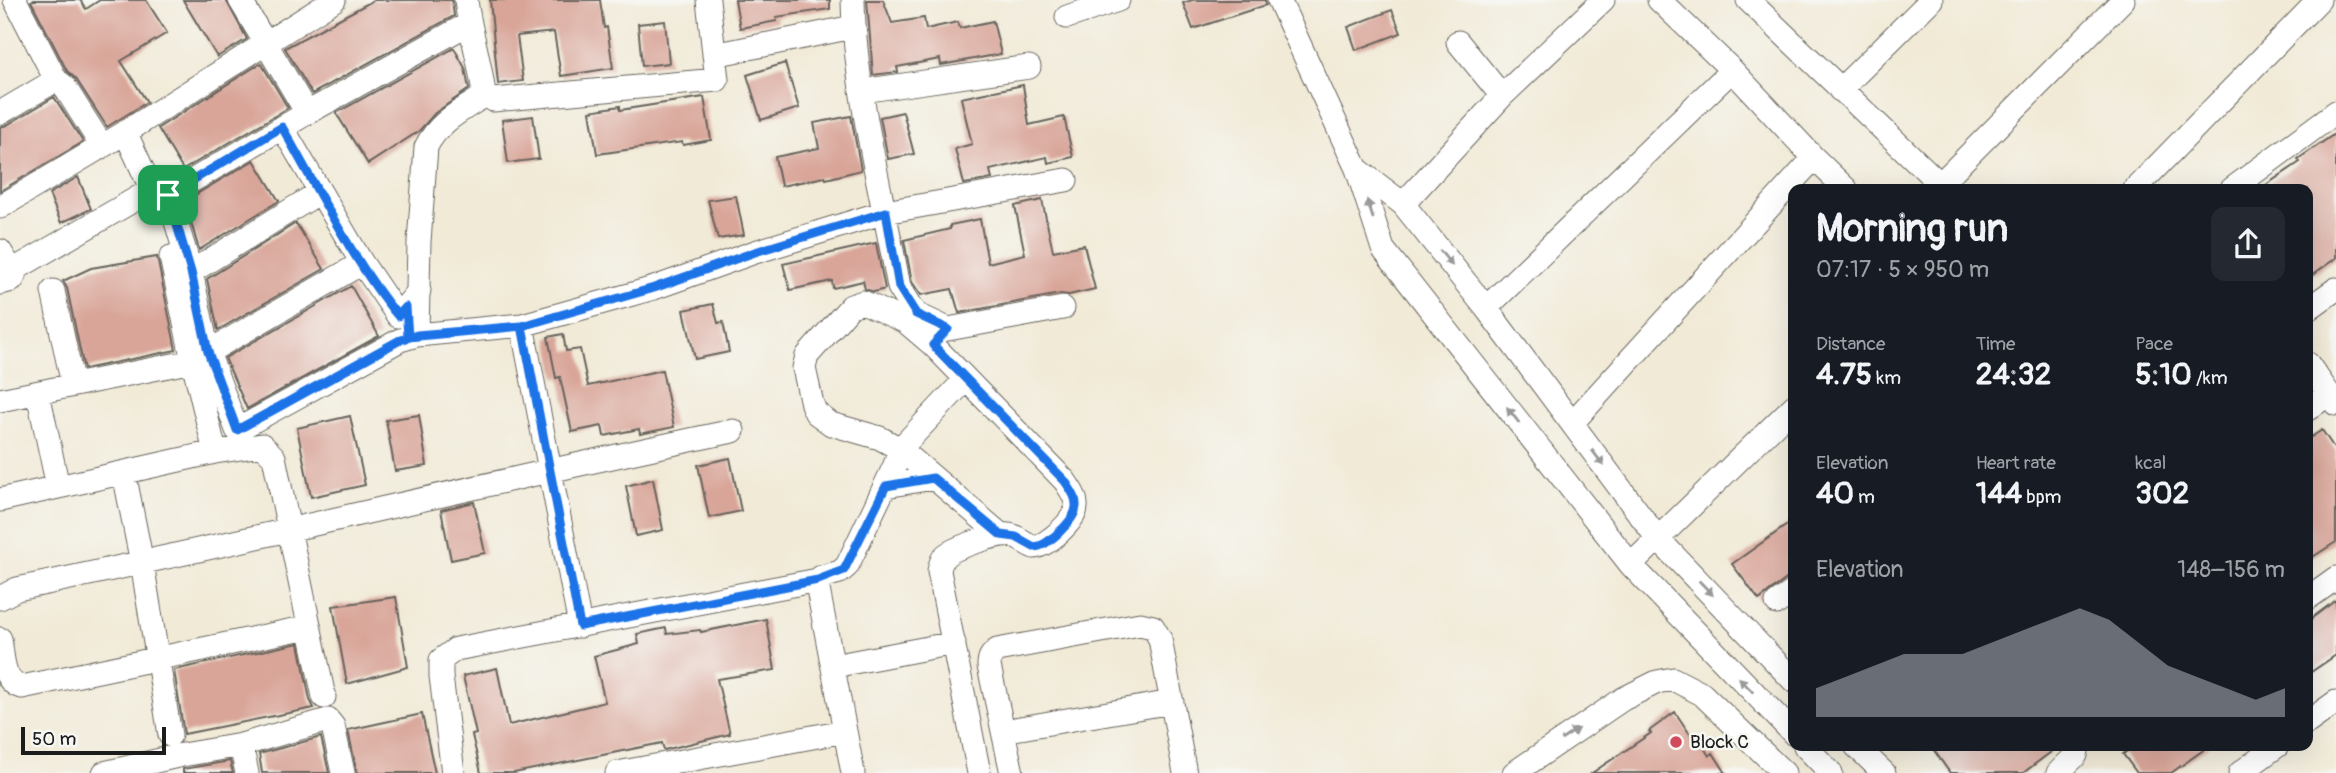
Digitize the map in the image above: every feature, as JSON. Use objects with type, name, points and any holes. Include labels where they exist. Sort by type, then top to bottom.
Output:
[{"type":"street","points":[[16,0],[57,80],[111,141]]},
{"type":"street","points":[[240,0],[307,113]]},
{"type":"street","points":[[0,206],[111,141],[334,0]]},
{"type":"street","points":[[413,336],[408,305],[419,242],[426,147],[433,133],[446,120],[485,96],[483,78],[468,24],[466,0]]},
{"type":"street","points":[[493,100],[717,80],[708,0]]},
{"type":"street","points":[[853,0],[853,27],[862,91],[899,287],[916,314],[941,337],[967,379],[1065,481],[1076,499],[1076,511],[1072,518],[1046,544],[1034,547],[1016,537],[1001,535],[955,549],[943,557],[940,565],[979,773]]},
{"type":"street","points":[[1067,17],[1118,0]]},
{"type":"street","points":[[1279,0],[1357,169],[1383,249],[1631,565],[1788,728]]},
{"type":"street","points":[[1659,0],[1841,184]]},
{"type":"street","points":[[1748,0],[1939,184]]},
{"type":"street","points":[[1840,90],[1931,0]]},
{"type":"street","points":[[1945,184],[2123,0]]},
{"type":"street","points":[[2140,184],[2319,0]]},
{"type":"street","points":[[1403,204],[1589,5]]},
{"type":"street","points":[[4,269],[157,194],[468,24]]},
{"type":"street","points":[[714,55],[853,27]]},
{"type":"street","points":[[1458,42],[1502,96]]},
{"type":"street","points":[[862,91],[1029,67]]},
{"type":"street","points":[[1486,308],[1731,71]]},
{"type":"street","points":[[0,113],[57,80]]},
{"type":"street","points":[[2239,184],[2336,112]]},
{"type":"street","points":[[282,127],[362,263],[408,305]]},
{"type":"street","points":[[111,141],[128,138],[150,186],[157,194],[191,272],[200,357],[215,452]]},
{"type":"street","points":[[1790,184],[1814,158]]},
{"type":"street","points":[[1357,169],[1403,204],[1486,308],[1658,539],[1788,675]]},
{"type":"street","points":[[171,257],[200,357],[237,430],[380,351],[413,336],[522,326],[654,288],[755,252],[886,212],[1066,180]]},
{"type":"street","points":[[1572,423],[1788,186]]},
{"type":"street","points":[[191,272],[320,192]]},
{"type":"street","points":[[0,400],[200,357],[362,263]]},
{"type":"street","points":[[2313,305],[2336,289]]},
{"type":"street","points":[[53,291],[73,386]]},
{"type":"street","points":[[1001,535],[900,449],[880,438],[831,424],[816,413],[804,368],[807,356],[851,306],[863,302],[941,337],[1063,309]]},
{"type":"street","points":[[380,351],[408,305]]},
{"type":"street","points":[[522,326],[580,626]]},
{"type":"street","points":[[2313,371],[2332,399],[2313,407]]},
{"type":"street","points":[[453,773],[441,660],[456,649],[818,580],[844,570],[886,486],[900,455],[900,449],[967,379]]},
{"type":"street","points":[[38,393],[58,487]]},
{"type":"street","points":[[1631,565],[1788,412]]},
{"type":"street","points":[[0,598],[17,589],[289,531],[549,469],[733,431]]},
{"type":"street","points":[[0,500],[262,444],[274,457],[324,697]]},
{"type":"street","points":[[124,473],[142,563],[170,735]]},
{"type":"street","points":[[886,486],[933,478]]},
{"type":"street","points":[[2313,594],[2336,578]]},
{"type":"street","points":[[818,580],[853,773]]},
{"type":"street","points":[[1012,773],[989,666],[992,654],[997,650],[1140,624],[1153,627],[1160,639],[1185,773]]},
{"type":"street","points":[[0,639],[7,677],[16,686],[22,687],[308,627]]},
{"type":"street","points":[[833,666],[954,643]]},
{"type":"street","points":[[1516,772],[1623,699],[1657,682],[1673,679],[1702,694],[1784,773]]},
{"type":"street","points":[[1003,732],[1172,702]]},
{"type":"street","points":[[2313,718],[2336,702]]},
{"type":"street","points":[[104,773],[241,745],[328,720],[333,726],[343,773]]},
{"type":"street","points":[[617,773],[845,731]]},
{"type":"street","points":[[241,745],[247,773]]},
{"type":"street","points":[[1810,751],[1834,773],[1853,751]]},
{"type":"street","points":[[1861,751],[1884,773]]},
{"type":"street","points":[[2057,773],[2077,751]]},
{"type":"street","points":[[2241,773],[2270,751]]},
{"type":"building","points":[[80,0],[86,9],[100,0],[146,0],[167,33],[121,61],[147,102],[107,127],[76,79],[67,71],[31,1]]},
{"type":"building","points":[[183,0],[226,0],[247,39],[217,57]]},
{"type":"building","points":[[374,0],[452,0],[454,16],[312,94],[285,48]]},
{"type":"building","points":[[490,0],[600,0],[613,68],[561,76],[554,32],[517,36],[523,81],[498,84]]},
{"type":"building","points":[[735,0],[830,0],[830,9],[776,17],[777,21],[740,28]]},
{"type":"building","points":[[867,0],[883,0],[892,23],[924,18],[926,29],[958,22],[960,28],[993,21],[1001,54],[941,65],[940,59],[897,67],[898,72],[873,75]]},
{"type":"building","points":[[1192,0],[1265,0],[1266,5],[1193,29],[1183,3]]},
{"type":"building","points":[[1392,10],[1401,33],[1356,50],[1348,27]]},
{"type":"building","points":[[665,21],[669,63],[642,66],[638,24]]},
{"type":"building","points":[[454,48],[465,68],[469,89],[435,113],[419,131],[368,164],[336,113]]},
{"type":"building","points":[[261,63],[288,108],[183,170],[158,128]]},
{"type":"building","points":[[785,63],[799,108],[761,120],[747,75]]},
{"type":"building","points":[[1023,85],[1029,125],[1064,117],[1073,157],[1048,163],[1047,157],[990,170],[992,179],[964,184],[955,149],[972,144],[961,98]]},
{"type":"building","points":[[54,97],[83,142],[0,191],[0,127]]},
{"type":"building","points":[[704,97],[711,140],[597,154],[590,111],[620,106],[620,110]]},
{"type":"building","points":[[903,112],[914,154],[888,159],[880,117]]},
{"type":"building","points":[[533,116],[539,159],[508,163],[502,120]]},
{"type":"building","points":[[851,116],[861,170],[781,186],[775,157],[819,148],[814,123]]},
{"type":"building","points":[[2336,133],[2336,258],[2313,274],[2313,184],[2267,184],[2300,162],[2298,159]]},
{"type":"building","points":[[254,160],[279,201],[199,250],[185,201]]},
{"type":"building","points":[[78,177],[91,209],[61,223],[49,194]]},
{"type":"building","points":[[736,196],[744,235],[718,239],[708,200]]},
{"type":"building","points":[[1042,200],[1053,251],[1084,245],[1095,289],[959,313],[952,289],[921,295],[912,282],[904,240],[950,229],[950,225],[980,219],[988,263],[1025,254],[1015,206]]},
{"type":"building","points":[[296,223],[324,269],[218,330],[207,279]]},
{"type":"building","points":[[876,243],[885,289],[874,292],[865,289],[863,281],[833,288],[832,281],[790,290],[783,264]]},
{"type":"building","points":[[157,257],[176,350],[84,369],[67,288],[63,281],[91,268]]},
{"type":"building","points":[[351,286],[379,336],[247,409],[225,358]]},
{"type":"building","points":[[713,304],[718,323],[723,322],[729,352],[695,359],[684,310]]},
{"type":"building","points":[[563,334],[566,351],[580,349],[588,386],[662,370],[674,427],[640,434],[639,429],[604,436],[602,426],[572,432],[560,377],[556,378],[548,337]]},
{"type":"building","points":[[419,415],[427,466],[395,471],[386,420]]},
{"type":"building","points":[[350,416],[365,485],[311,497],[297,428]]},
{"type":"building","points":[[2322,430],[2336,451],[2336,542],[2313,557],[2313,436]]},
{"type":"building","points":[[730,458],[741,511],[709,518],[698,465]]},
{"type":"building","points":[[653,479],[663,530],[636,536],[626,486]]},
{"type":"building","points":[[474,502],[485,553],[451,560],[441,510]]},
{"type":"building","points":[[1788,524],[1788,578],[1759,600],[1732,564]]},
{"type":"building","points":[[396,597],[408,667],[347,684],[333,606]]},
{"type":"building","points":[[2336,600],[2336,655],[2313,671],[2313,617]]},
{"type":"building","points":[[766,619],[775,670],[717,679],[730,734],[664,750],[662,743],[514,773],[481,773],[472,735],[476,734],[463,676],[497,668],[509,725],[605,702],[594,656],[639,644],[637,634],[666,628],[667,634],[701,632]]},
{"type":"building","points":[[299,643],[314,708],[184,734],[174,670]]},
{"type":"building","name":"Block C","points":[[1675,712],[1696,743],[1700,741],[1709,756],[1713,753],[1726,773],[1592,773],[1651,733],[1649,731]]},
{"type":"building","points":[[422,714],[435,773],[357,773],[348,730]]},
{"type":"building","points":[[321,737],[329,773],[262,773],[259,754]]},
{"type":"building","points":[[1935,751],[2052,751],[2023,773],[1950,773]]},
{"type":"building","points":[[2128,751],[2202,751],[2171,773],[2137,773],[2123,754]]},
{"type":"building","points":[[230,761],[233,773],[183,773],[183,769]]},
{"type":"place","name":"Block C","points":[[1676,742]]},
{"type":"route","points":[[168,195],[191,272],[208,352],[237,430],[408,337],[417,335],[522,326],[654,288],[755,252],[886,212],[899,287],[916,314],[948,329],[933,345],[1065,481],[1076,499],[1076,511],[1046,544],[1034,547],[1016,537],[1001,535],[933,478],[886,486],[847,566],[840,572],[818,580],[580,626],[522,326],[408,337],[406,307],[398,316],[389,305],[282,127],[168,195]]}]
